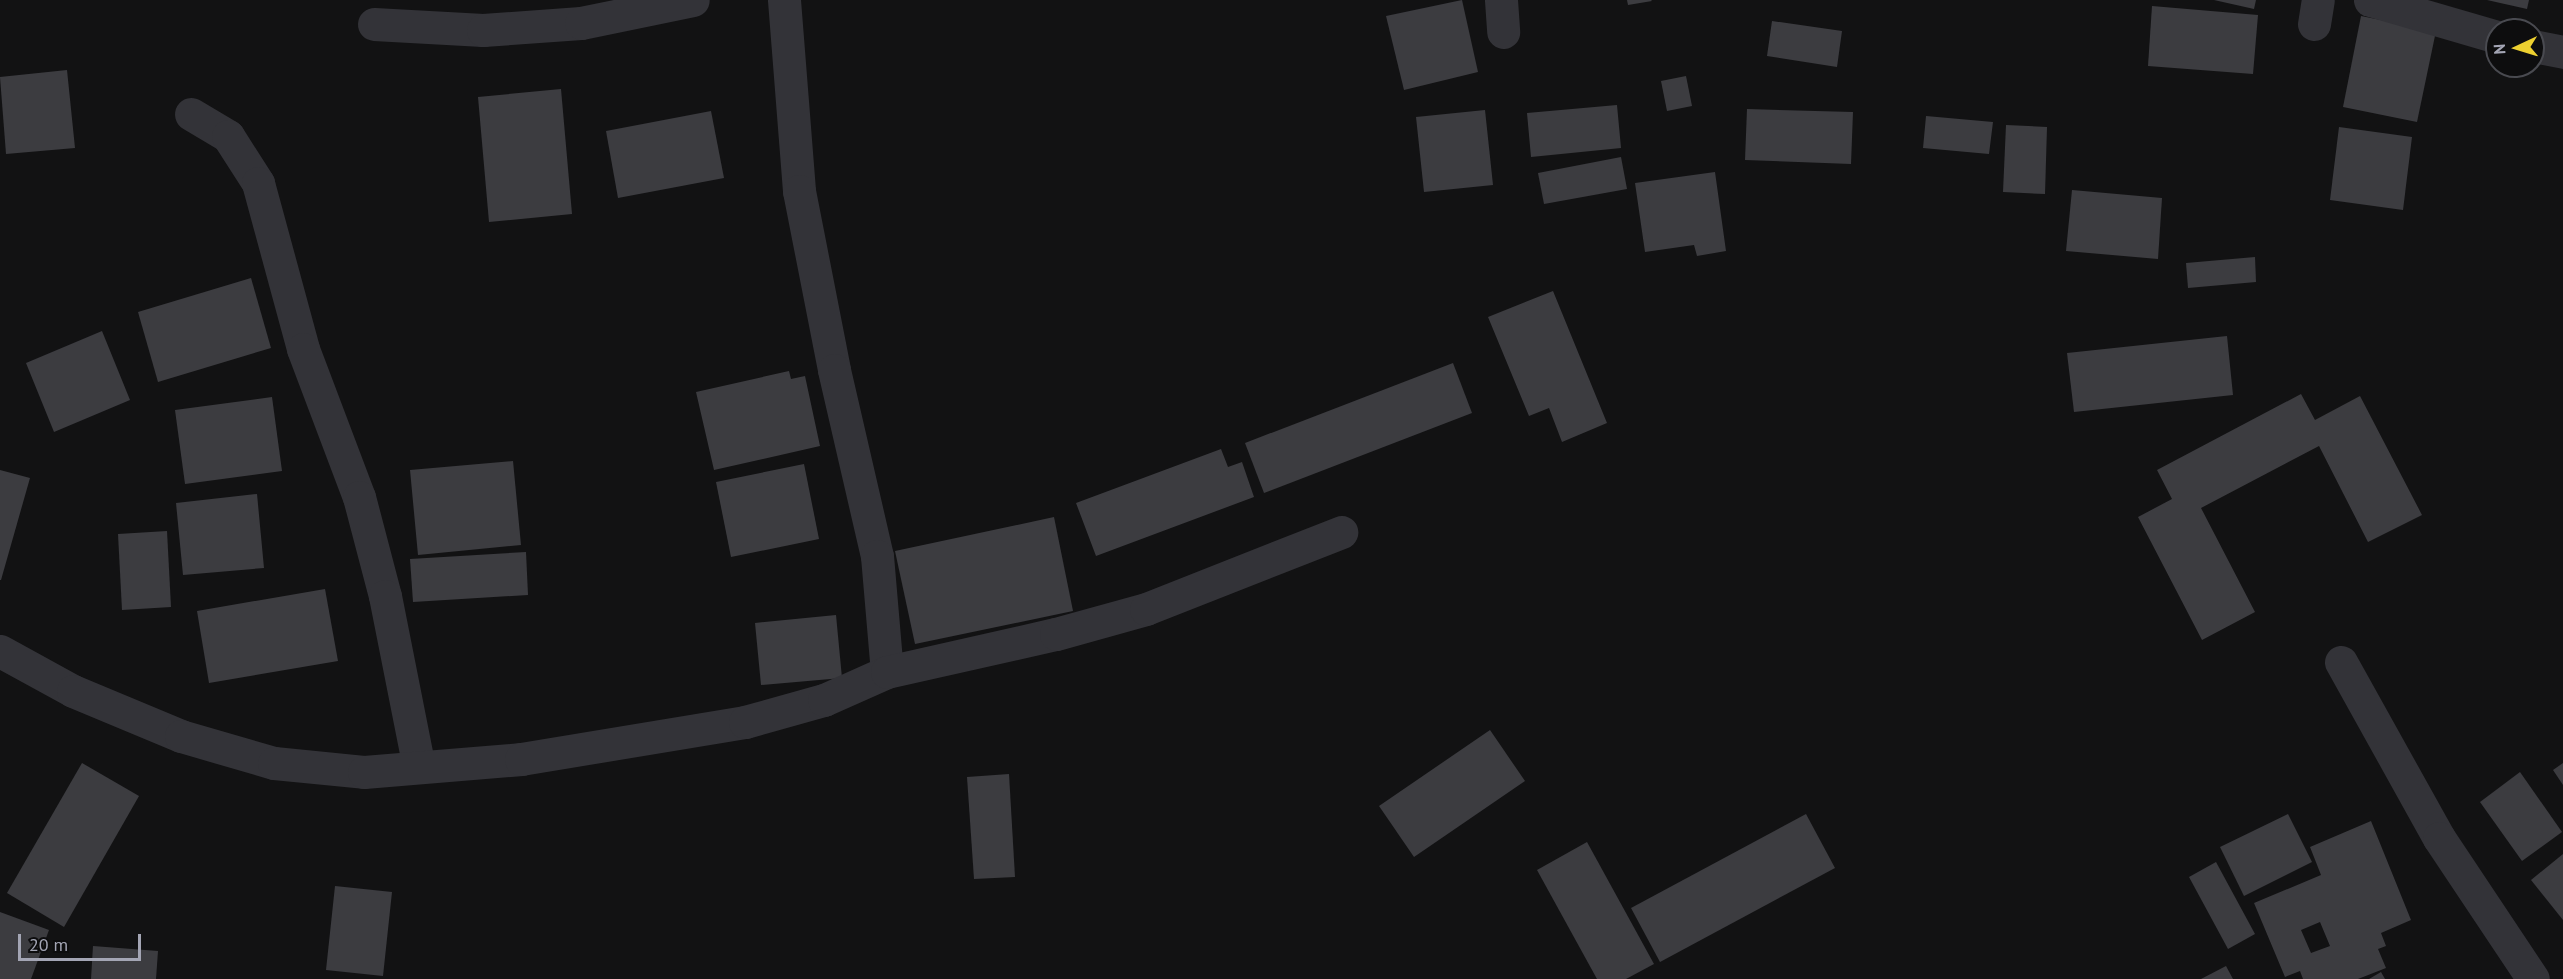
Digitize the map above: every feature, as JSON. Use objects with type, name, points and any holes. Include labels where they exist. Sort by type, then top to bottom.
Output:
[{"type":"street","points":[[374,24],[483,30],[581,23],[693,0]]},
{"type":"street","points":[[784,0],[799,191],[834,370],[877,556],[887,672]]},
{"type":"street","points":[[1501,0],[1503,32]]},
{"type":"street","points":[[2370,0],[2485,34]]},
{"type":"street","points":[[2545,48],[2563,52]]},
{"type":"street","points":[[191,114],[228,136],[258,183],[303,349],[359,497],[385,596],[419,767]]},
{"type":"street","points":[[0,651],[73,691],[181,735],[274,763],[364,772],[521,759],[746,722],[824,700],[887,672],[1056,634],[1146,609],[1341,532]]},
{"type":"street","points":[[2341,662],[2439,838],[2533,979]]},
{"type":"building","points":[[1462,0],[1478,72],[1404,90],[1386,16]]},
{"type":"building","points":[[1627,0],[1651,0],[1652,1],[1628,5]]},
{"type":"building","points":[[2214,0],[2256,0],[2254,9]]},
{"type":"building","points":[[2487,0],[2529,0],[2527,9]]},
{"type":"building","points":[[2152,6],[2258,15],[2253,74],[2148,66]]},
{"type":"building","points":[[2361,16],[2436,31],[2417,122],[2343,107]]},
{"type":"building","points":[[1772,21],[1842,31],[1837,67],[1767,56]]},
{"type":"building","points":[[67,70],[75,148],[6,154],[0,77]]},
{"type":"building","points":[[1686,76],[1692,106],[1667,111],[1661,81]]},
{"type":"building","points":[[561,89],[572,214],[489,222],[478,97]]},
{"type":"building","points":[[1617,105],[1621,148],[1531,157],[1527,113]]},
{"type":"building","points":[[1747,109],[1853,112],[1851,164],[1745,160]]},
{"type":"building","points":[[1485,110],[1493,185],[1424,192],[1416,117]]},
{"type":"building","points":[[711,111],[724,178],[618,198],[606,131]]},
{"type":"building","points":[[1926,116],[1993,122],[1989,154],[1923,148]]},
{"type":"building","points":[[2006,125],[2047,127],[2045,194],[2003,192]]},
{"type":"building","points":[[2339,127],[2412,137],[2403,210],[2330,200]]},
{"type":"building","points":[[1621,157],[1627,189],[1544,204],[1538,173]]},
{"type":"building","points":[[1715,172],[1726,251],[1697,256],[1694,245],[1645,252],[1635,183]]},
{"type":"building","points":[[2072,190],[2162,198],[2158,259],[2066,251]]},
{"type":"building","points":[[2255,257],[2256,282],[2188,288],[2186,263]]},
{"type":"building","points":[[251,278],[271,348],[158,382],[138,312]]},
{"type":"building","points":[[1553,291],[1607,423],[1562,442],[1549,408],[1529,416],[1488,317]]},
{"type":"building","points":[[102,331],[130,400],[54,432],[26,363]]},
{"type":"building","points":[[2227,336],[2233,395],[2074,412],[2067,353]]},
{"type":"building","points":[[1453,363],[1472,413],[1264,493],[1245,443]]},
{"type":"building","points":[[789,371],[791,379],[805,376],[820,446],[714,470],[696,392]]},
{"type":"building","points":[[2301,394],[2315,420],[2360,396],[2422,515],[2368,542],[2319,446],[2201,508],[2255,612],[2202,640],[2138,517],[2172,499],[2157,470]]},
{"type":"building","points":[[272,397],[282,471],[185,484],[175,410]]},
{"type":"building","points":[[1221,449],[1228,467],[1242,462],[1254,497],[1096,556],[1076,503]]},
{"type":"building","points":[[513,461],[521,545],[418,555],[410,470]]},
{"type":"building","points":[[804,464],[819,539],[731,557],[716,482]]},
{"type":"building","points":[[0,470],[30,478],[1,580],[0,580]]},
{"type":"building","points":[[257,494],[264,568],[183,575],[176,503]]},
{"type":"building","points":[[1054,517],[1073,611],[915,644],[895,551]]},
{"type":"building","points":[[167,531],[171,607],[122,610],[118,534]]},
{"type":"building","points":[[526,552],[528,595],[413,602],[410,559]]},
{"type":"building","points":[[325,589],[338,661],[209,683],[197,611]]},
{"type":"building","points":[[836,615],[842,678],[761,685],[755,623]]},
{"type":"building","points":[[1490,730],[1525,781],[1414,857],[1379,806]]},
{"type":"building","points":[[82,763],[139,796],[64,927],[7,893]]},
{"type":"building","points":[[2563,763],[2563,785],[2553,770]]},
{"type":"building","points":[[2520,772],[2562,832],[2522,861],[2480,802]]},
{"type":"building","points":[[1009,774],[1015,877],[974,879],[967,777]]},
{"type":"building","points":[[1806,814],[1835,868],[1660,962],[1631,908]]},
{"type":"building","points":[[2288,814],[2312,862],[2244,896],[2220,847]]},
{"type":"building","points":[[2371,821],[2411,920],[2381,933],[2386,946],[2378,949],[2386,968],[2358,979],[2303,979],[2300,971],[2285,977],[2254,903],[2321,875],[2310,847]],"holes":[[[2320,922],[2330,946],[2311,953],[2301,930]]]},
{"type":"building","points":[[1587,842],[1654,964],[1626,979],[1597,979],[1537,870]]},
{"type":"building","points":[[2563,854],[2563,920],[2531,880]]},
{"type":"building","points":[[2216,862],[2255,934],[2228,949],[2189,877]]},
{"type":"building","points":[[335,886],[392,892],[383,976],[326,970]]},
{"type":"building","points":[[0,912],[49,930],[31,979],[0,979]]},
{"type":"building","points":[[93,946],[158,951],[156,979],[91,979]]},
{"type":"building","points":[[2226,966],[2233,979],[2201,979]]},
{"type":"building","points":[[2381,972],[2385,979],[2369,979]]}]
